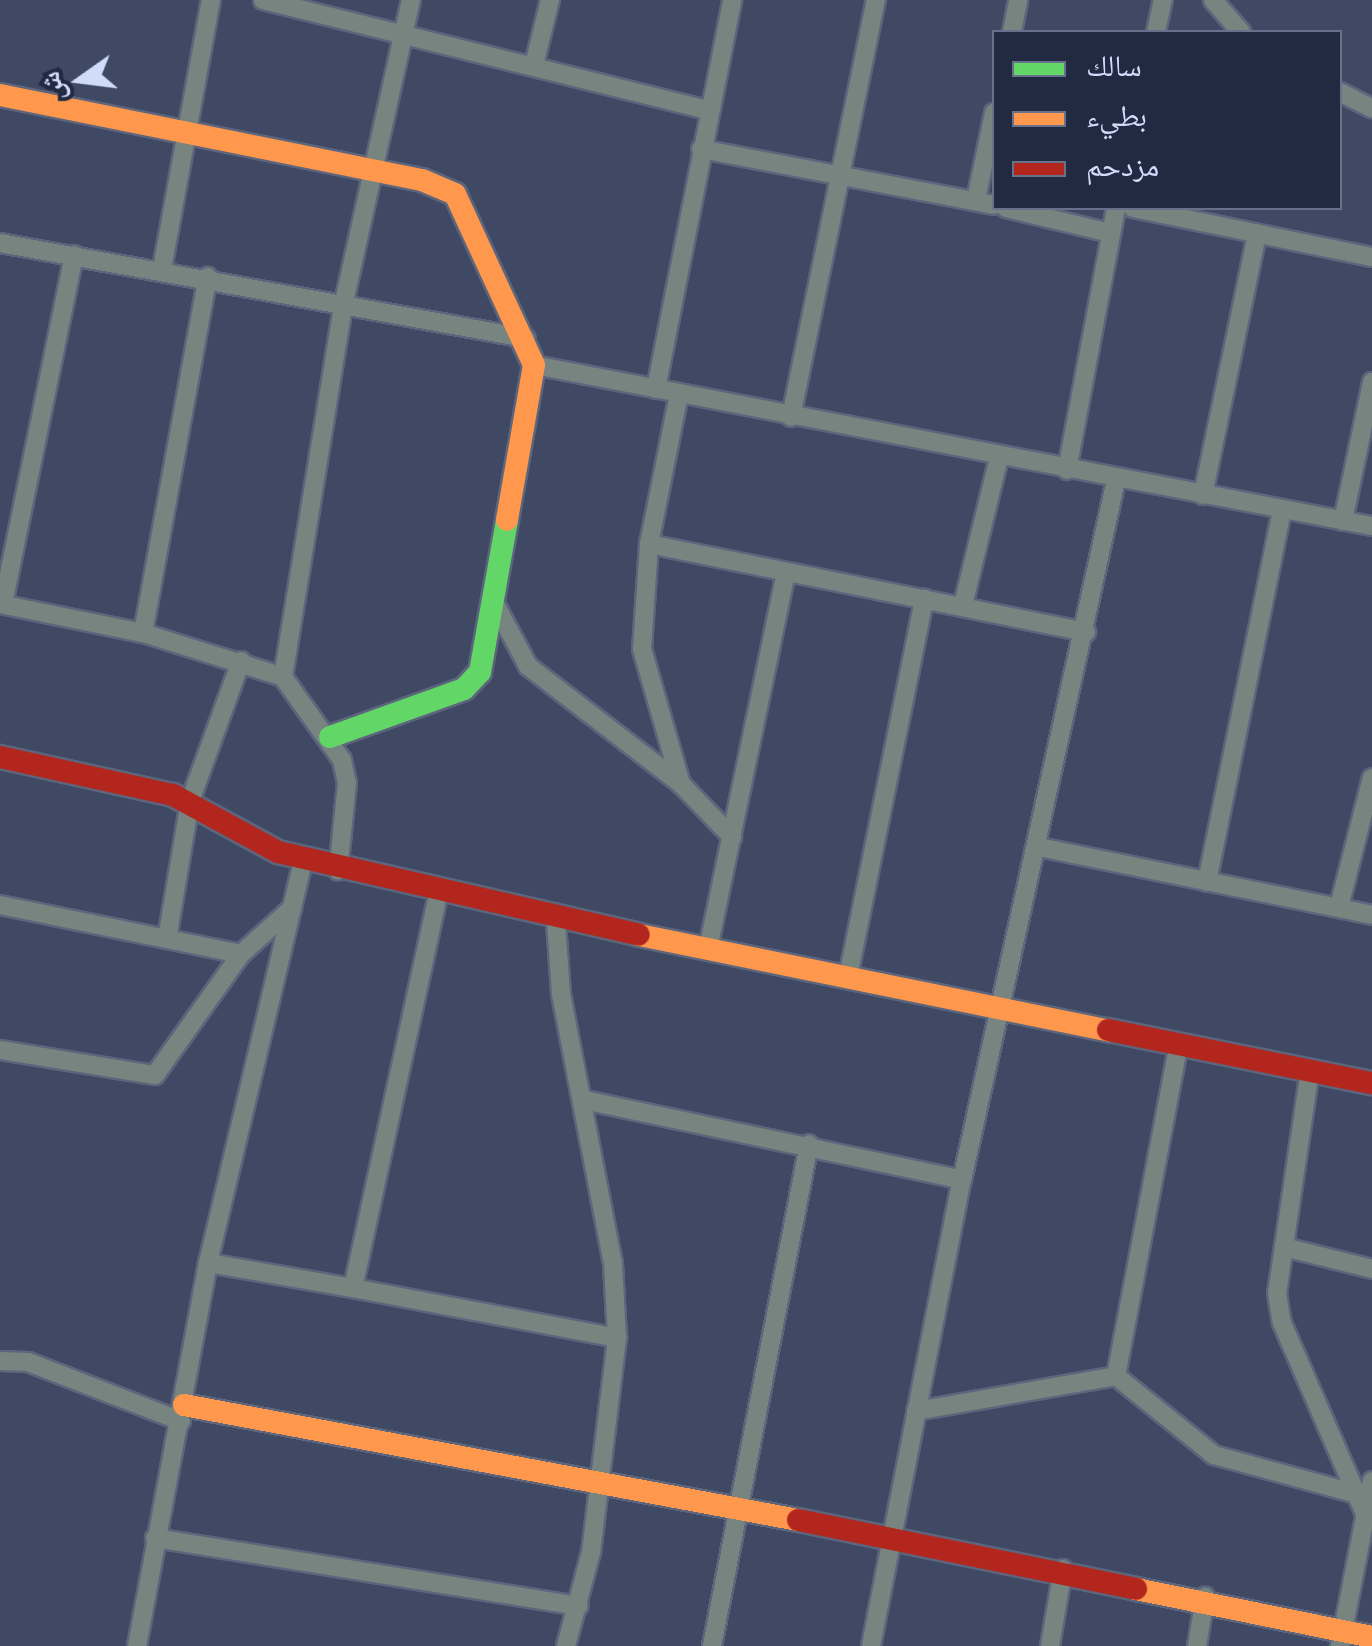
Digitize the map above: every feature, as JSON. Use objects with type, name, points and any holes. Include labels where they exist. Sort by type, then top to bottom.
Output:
[{"type":"street","points":[[162,269],[211,0]]},
{"type":"street","points":[[266,0],[404,31],[709,110]]},
{"type":"street","points":[[284,677],[344,302],[377,169],[411,0]]},
{"type":"street","points":[[534,64],[550,0]]},
{"type":"street","points":[[656,389],[732,0]]},
{"type":"street","points":[[791,417],[837,173],[876,0]]},
{"type":"street","points":[[1012,30],[1018,0]]},
{"type":"street","points":[[1156,30],[1163,0]]},
{"type":"street","points":[[1213,0],[1239,30]]},
{"type":"street","points":[[1342,93],[1372,108]]},
{"type":"street","points":[[0,95],[186,128],[377,169],[455,194],[525,338],[534,365],[496,606],[473,683],[330,737]]},
{"type":"street","points":[[701,149],[985,202],[992,133]]},
{"type":"street","points":[[1015,210],[1110,232]]},
{"type":"street","points":[[1067,470],[1116,210]]},
{"type":"street","points":[[1143,210],[1372,257]]},
{"type":"street","points":[[1203,495],[1258,234]]},
{"type":"street","points":[[0,243],[208,277],[525,338]]},
{"type":"street","points":[[74,256],[1,604],[143,634],[241,660],[284,677],[330,737],[348,783],[338,871]]},
{"type":"street","points":[[143,634],[208,277]]},
{"type":"street","points":[[534,365],[1116,480],[1372,526]]},
{"type":"street","points":[[1343,520],[1367,427],[1372,382]]},
{"type":"street","points":[[679,394],[650,544],[642,649],[682,784]]},
{"type":"street","points":[[963,605],[999,457]]},
{"type":"street","points":[[871,1646],[888,1537],[962,1180],[1004,1009],[1116,480]]},
{"type":"street","points":[[1207,882],[1282,510]]},
{"type":"street","points":[[650,544],[1086,632]]},
{"type":"street","points":[[708,949],[786,573]]},
{"type":"street","points":[[848,977],[924,599]]},
{"type":"street","points":[[496,606],[528,666],[682,784],[732,837]]},
{"type":"street","points":[[168,939],[190,801],[241,660]]},
{"type":"street","points":[[0,757],[190,801],[303,861],[438,895],[556,922],[1372,1083]]},
{"type":"street","points":[[1339,908],[1372,778]]},
{"type":"street","points":[[1039,847],[1372,914]]},
{"type":"street","points":[[137,1646],[208,1263],[303,861]]},
{"type":"street","points":[[353,1288],[438,895]]},
{"type":"street","points":[[0,905],[241,954]]},
{"type":"street","points":[[0,1050],[155,1075],[241,954],[292,908]]},
{"type":"street","points":[[556,922],[618,1338],[601,1480],[579,1606],[566,1646]]},
{"type":"street","points":[[1116,1376],[1179,1044]]},
{"type":"street","points":[[1310,1070],[1277,1293],[1282,1323],[1365,1514]]},
{"type":"street","points":[[584,1100],[809,1144],[962,1180]]},
{"type":"street","points":[[712,1646],[809,1144]]},
{"type":"street","points":[[1284,1247],[1372,1269]]},
{"type":"street","points":[[208,1263],[618,1338]]},
{"type":"street","points":[[0,1361],[28,1362],[183,1413],[601,1480],[1204,1597],[1341,1638],[1372,1636]]},
{"type":"street","points":[[916,1411],[1116,1376],[1214,1455],[1357,1494]]},
{"type":"street","points":[[1341,1638],[1372,1481]]},
{"type":"street","points":[[155,1538],[579,1606]]},
{"type":"street","points":[[1050,1646],[1063,1569]]},
{"type":"street","points":[[1196,1646],[1204,1597]]},
{"type":"traffic: fast","points":[[330,737],[464,689],[480,672],[507,520]]},
{"type":"traffic: slow","points":[[0,95],[422,180],[455,194],[534,365],[507,520]]},
{"type":"traffic: slow","points":[[639,935],[1108,1030]]},
{"type":"traffic: slow","points":[[184,1405],[798,1520]]},
{"type":"traffic: slow","points":[[1136,1589],[1372,1637]]},
{"type":"traffic: jam","points":[[0,757],[173,795],[278,852],[639,935]]},
{"type":"traffic: jam","points":[[1108,1030],[1372,1083]]},
{"type":"traffic: jam","points":[[798,1520],[1136,1589]]}]
